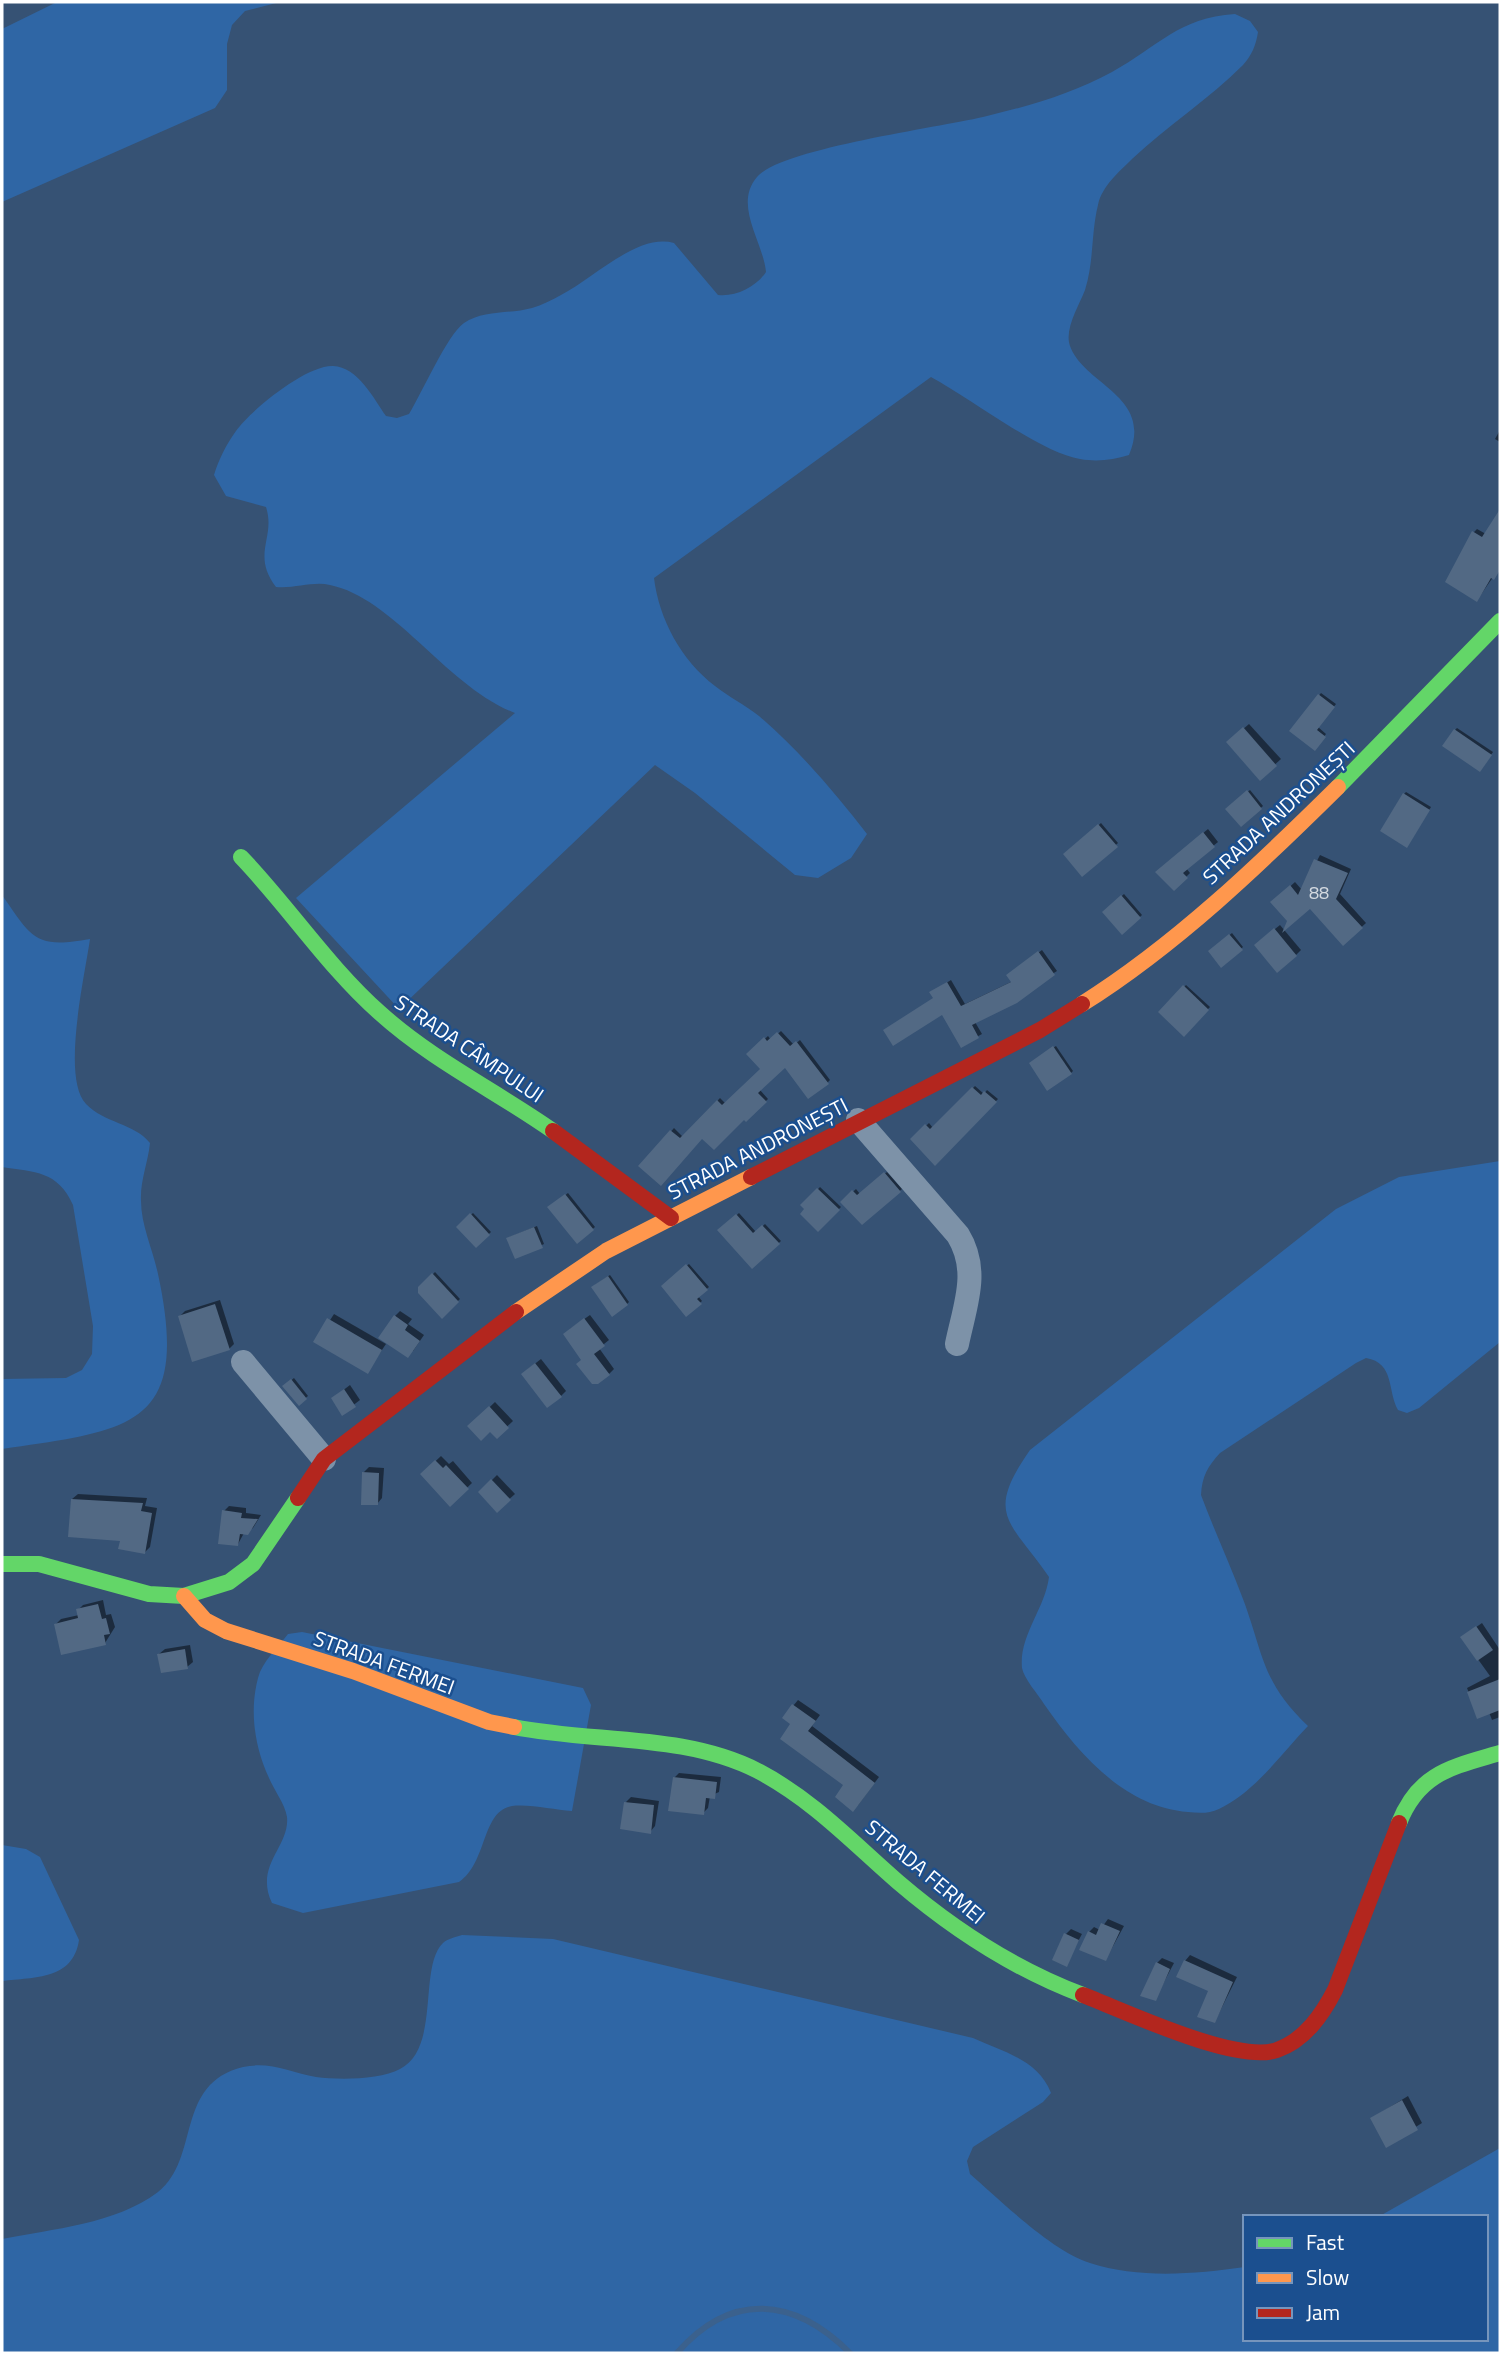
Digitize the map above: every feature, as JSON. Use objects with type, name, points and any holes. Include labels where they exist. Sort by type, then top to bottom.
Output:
[{"type":"street","name":"STRADA ANDRONEȘTI","points":[[2,1564],[39,1564],[149,1594],[184,1596],[229,1582],[253,1564],[324,1459],[535,1298],[606,1251],[1040,1030],[1088,1002],[1143,962],[1266,859],[1500,621]]},
{"type":"street","name":"STRADA CÂMPULUI","points":[[241,857],[273,888],[347,982],[379,1013],[424,1047],[594,1160],[671,1218]]},
{"type":"street","points":[[859,1120],[958,1235],[969,1252],[971,1271],[957,1344]]},
{"type":"street","points":[[243,1362],[324,1459]]},
{"type":"street","name":"STRADA FERMEI","points":[[184,1596],[205,1620],[226,1631],[353,1671],[489,1722],[543,1733],[677,1747],[719,1756],[755,1770],[793,1791],[832,1820],[935,1913],[1014,1965],[1195,2038],[1252,2054],[1277,2050],[1301,2036],[1322,2015],[1335,1990],[1404,1811],[1422,1784],[1446,1769],[1500,1753]]},
{"type":"shaded area","points":[[57,2],[280,2],[245,11],[232,25],[227,44],[227,90],[215,108],[2,202],[2,29]]},
{"type":"shaded area","points":[[1235,14],[1250,21],[1258,32],[1253,50],[1246,61],[1132,159],[1107,186],[1098,205],[1088,279],[1071,325],[1069,339],[1078,359],[1125,405],[1132,419],[1134,435],[1129,455],[1093,460],[1064,455],[1026,436],[931,377],[654,578],[667,623],[692,664],[715,686],[759,716],[788,743],[830,788],[867,834],[851,858],[818,878],[795,875],[695,793],[655,765],[399,1009],[296,898],[515,713],[490,701],[466,684],[399,624],[354,593],[324,584],[276,587],[265,565],[268,528],[266,507],[226,496],[214,475],[226,447],[243,422],[294,381],[333,366],[358,378],[386,416],[397,418],[409,414],[450,339],[464,323],[488,314],[524,310],[543,304],[574,288],[616,259],[645,245],[674,243],[718,295],[745,290],[766,272],[751,223],[748,199],[750,188],[757,177],[772,167],[829,148],[987,116],[1051,98],[1112,72],[1183,27],[1198,21]]},
{"type":"shaded area","points":[[2,895],[37,937],[57,942],[90,939],[77,1025],[75,1072],[79,1091],[86,1104],[101,1115],[136,1131],[150,1143],[141,1194],[142,1210],[158,1274],[166,1325],[166,1363],[157,1392],[141,1412],[117,1426],[86,1435],[2,1449],[2,1379],[66,1378],[82,1370],[92,1354],[93,1326],[73,1205],[67,1194],[53,1179],[44,1175],[2,1167]]},
{"type":"shaded area","points":[[1500,1161],[1500,1342],[1419,1408],[1407,1413],[1398,1410],[1389,1378],[1382,1365],[1366,1358],[1220,1453],[1204,1477],[1201,1495],[1243,1599],[1266,1667],[1281,1695],[1308,1726],[1256,1783],[1232,1802],[1215,1811],[1196,1813],[1165,1808],[1123,1789],[1072,1741],[1023,1672],[1024,1644],[1043,1600],[1049,1577],[1008,1517],[1008,1490],[1016,1472],[1030,1450],[1336,1209],[1399,1177]]},
{"type":"shaded area","points":[[302,1632],[583,1688],[591,1705],[572,1811],[535,1806],[512,1806],[502,1810],[489,1827],[475,1862],[459,1882],[303,1913],[272,1903],[267,1878],[283,1838],[287,1817],[264,1766],[257,1742],[255,1691],[260,1672],[271,1655],[288,1634]]},
{"type":"shaded area","points":[[2,1845],[26,1849],[40,1857],[79,1940],[69,1963],[51,1974],[2,1981]]},
{"type":"shaded area","points":[[462,1935],[553,1939],[973,2038],[1019,2058],[1038,2072],[1051,2093],[1043,2102],[973,2147],[967,2161],[970,2174],[1044,2237],[1075,2257],[1090,2263],[1128,2271],[1167,2274],[1243,2267],[1243,2341],[1488,2341],[1488,2215],[1382,2215],[1500,2148],[1500,2353],[2,2353],[2,2239],[103,2218],[141,2203],[158,2192],[171,2178],[180,2161],[197,2105],[207,2089],[221,2076],[243,2067],[262,2065],[336,2079],[370,2077],[400,2069],[413,2059],[421,2044],[436,1954],[443,1943]]},
{"type":"building","points":[[1500,509],[1500,570],[1494,580],[1491,578],[1477,602],[1445,582],[1472,531],[1482,537]]},
{"type":"building","points":[[1318,694],[1335,707],[1317,730],[1326,737],[1315,751],[1289,731]]},
{"type":"building","points":[[1243,727],[1277,766],[1260,781],[1226,742]]},
{"type":"building","points":[[1454,729],[1492,755],[1480,772],[1442,746]]},
{"type":"building","points":[[1247,790],[1262,809],[1241,827],[1225,809]]},
{"type":"building","points":[[1403,793],[1430,810],[1407,848],[1380,831]]},
{"type":"building","points":[[1098,824],[1118,847],[1082,877],[1063,854]]},
{"type":"building","points":[[1203,832],[1215,847],[1183,873],[1188,878],[1174,891],[1155,872]]},
{"type":"building","points":[[1314,859],[1348,873],[1336,899],[1363,928],[1343,946],[1310,909],[1282,933],[1287,921],[1270,902],[1290,885],[1298,895]]},
{"type":"building","points":[[1121,895],[1141,918],[1122,935],[1102,912]]},
{"type":"building","points":[[1274,928],[1297,956],[1277,973],[1254,945]]},
{"type":"building","points":[[1229,934],[1243,950],[1221,968],[1208,951]]},
{"type":"building","points":[[1038,951],[1055,975],[1017,1003],[972,1025],[979,1038],[961,1048],[942,1015],[893,1046],[883,1030],[933,998],[929,992],[947,982],[961,1006],[1011,982],[1006,975]]},
{"type":"building","points":[[1183,985],[1209,1010],[1184,1037],[1158,1012]]},
{"type":"building","points":[[777,1032],[790,1046],[796,1041],[829,1084],[808,1099],[785,1068],[758,1093],[767,1102],[746,1122],[744,1120],[714,1150],[702,1139],[661,1186],[638,1166],[670,1130],[680,1138],[717,1100],[722,1105],[760,1069],[746,1054],[764,1037],[767,1041]]},
{"type":"building","points":[[1053,1046],[1072,1074],[1047,1091],[1029,1063]]},
{"type":"building","points":[[972,1087],[981,1095],[984,1091],[997,1102],[935,1166],[910,1139],[925,1124],[930,1129]]},
{"type":"building","points":[[884,1172],[901,1192],[862,1225],[840,1202],[852,1190],[857,1195]]},
{"type":"building","points":[[817,1188],[840,1210],[818,1232],[800,1214],[804,1209],[800,1205]]},
{"type":"building","points":[[565,1194],[594,1230],[577,1244],[547,1207]]},
{"type":"building","points":[[470,1213],[490,1235],[476,1248],[456,1227]]},
{"type":"building","points":[[736,1214],[753,1233],[762,1225],[780,1244],[752,1269],[717,1230]]},
{"type":"building","points":[[534,1227],[543,1248],[515,1259],[506,1238]]},
{"type":"building","points":[[686,1264],[708,1290],[697,1299],[702,1304],[686,1317],[661,1286]]},
{"type":"building","points":[[432,1273],[459,1302],[442,1319],[418,1293],[418,1287]]},
{"type":"building","points":[[608,1276],[628,1305],[612,1317],[591,1287]]},
{"type":"building","points":[[215,1304],[230,1350],[192,1362],[178,1316]]},
{"type":"building","points":[[394,1315],[408,1325],[405,1330],[420,1341],[408,1358],[378,1338]]},
{"type":"building","points":[[327,1318],[382,1350],[368,1374],[313,1342]]},
{"type":"building","points":[[584,1318],[605,1346],[594,1354],[610,1375],[598,1384],[592,1384],[576,1364],[581,1360],[563,1334]]},
{"type":"building","points":[[535,1363],[562,1397],[547,1408],[521,1374]]},
{"type":"building","points":[[291,1379],[307,1399],[299,1406],[282,1386]]},
{"type":"building","points":[[344,1389],[356,1407],[342,1416],[331,1398]]},
{"type":"building","points":[[489,1406],[509,1428],[497,1439],[490,1432],[481,1441],[467,1426]]},
{"type":"building","points":[[435,1460],[443,1468],[446,1465],[469,1489],[450,1507],[420,1474]]},
{"type":"building","points":[[362,1472],[379,1473],[378,1505],[361,1505]]},
{"type":"building","points":[[491,1479],[511,1500],[497,1513],[478,1492]]},
{"type":"building","points":[[71,1499],[143,1503],[141,1511],[152,1513],[145,1554],[118,1549],[120,1541],[68,1537]]},
{"type":"building","points":[[222,1510],[242,1513],[241,1518],[258,1519],[248,1535],[240,1534],[238,1546],[218,1544]]},
{"type":"building","points":[[98,1604],[102,1619],[106,1618],[110,1634],[104,1635],[106,1645],[61,1655],[54,1624],[78,1618],[76,1609]]},
{"type":"building","points":[[1476,1626],[1493,1650],[1477,1661],[1460,1637]]},
{"type":"building","points":[[185,1649],[188,1669],[161,1673],[157,1654]]},
{"type":"building","points":[[1500,1679],[1500,1710],[1477,1719],[1467,1692]]},
{"type":"building","points":[[792,1704],[816,1721],[808,1731],[875,1783],[853,1812],[835,1797],[843,1785],[780,1739],[790,1724],[782,1718]]},
{"type":"building","points":[[673,1777],[717,1782],[715,1799],[706,1798],[704,1815],[668,1811]]},
{"type":"building","points":[[624,1802],[654,1805],[651,1834],[620,1829]]},
{"type":"building","points":[[1101,1923],[1120,1931],[1106,1961],[1079,1950],[1088,1931],[1096,1935]]},
{"type":"building","points":[[1064,1933],[1079,1940],[1067,1967],[1052,1960]]},
{"type":"building","points":[[1184,1960],[1233,1982],[1215,2023],[1197,2017],[1208,1991],[1176,1977]]},
{"type":"building","points":[[1156,1962],[1170,1969],[1156,2001],[1140,1996]]},
{"type":"building","points":[[1402,2100],[1418,2130],[1386,2148],[1370,2118]]},
{"type":"waterway","points":[[677,2353],[698,2333],[719,2319],[741,2311],[763,2309],[785,2312],[807,2321],[829,2334],[850,2353]]},
{"type":"traffic: fast","points":[[1338,787],[1500,621]]},
{"type":"traffic: fast","points":[[241,857],[326,957],[380,1013],[421,1046],[553,1131]]},
{"type":"traffic: fast","points":[[2,1564],[39,1564],[149,1594],[184,1596],[229,1582],[253,1564],[298,1498]]},
{"type":"traffic: fast","points":[[514,1727],[700,1750],[758,1771],[814,1808],[898,1882],[963,1932],[1033,1973],[1083,1995]]},
{"type":"traffic: fast","points":[[1399,1823],[1407,1806],[1427,1782],[1453,1768],[1500,1753]]},
{"type":"traffic: slow","points":[[1082,1004],[1151,956],[1216,903],[1338,787]]},
{"type":"traffic: slow","points":[[516,1312],[606,1251],[751,1177]]},
{"type":"traffic: slow","points":[[184,1596],[205,1620],[226,1631],[353,1671],[489,1722],[514,1727]]},
{"type":"traffic: jam","points":[[751,1177],[1040,1030],[1082,1004]]},
{"type":"traffic: jam","points":[[553,1131],[671,1218]]},
{"type":"traffic: jam","points":[[298,1498],[324,1459],[516,1312]]},
{"type":"traffic: jam","points":[[1083,1995],[1180,2034],[1235,2050],[1259,2052],[1287,2046],[1312,2026],[1335,1990],[1399,1823]]}]
